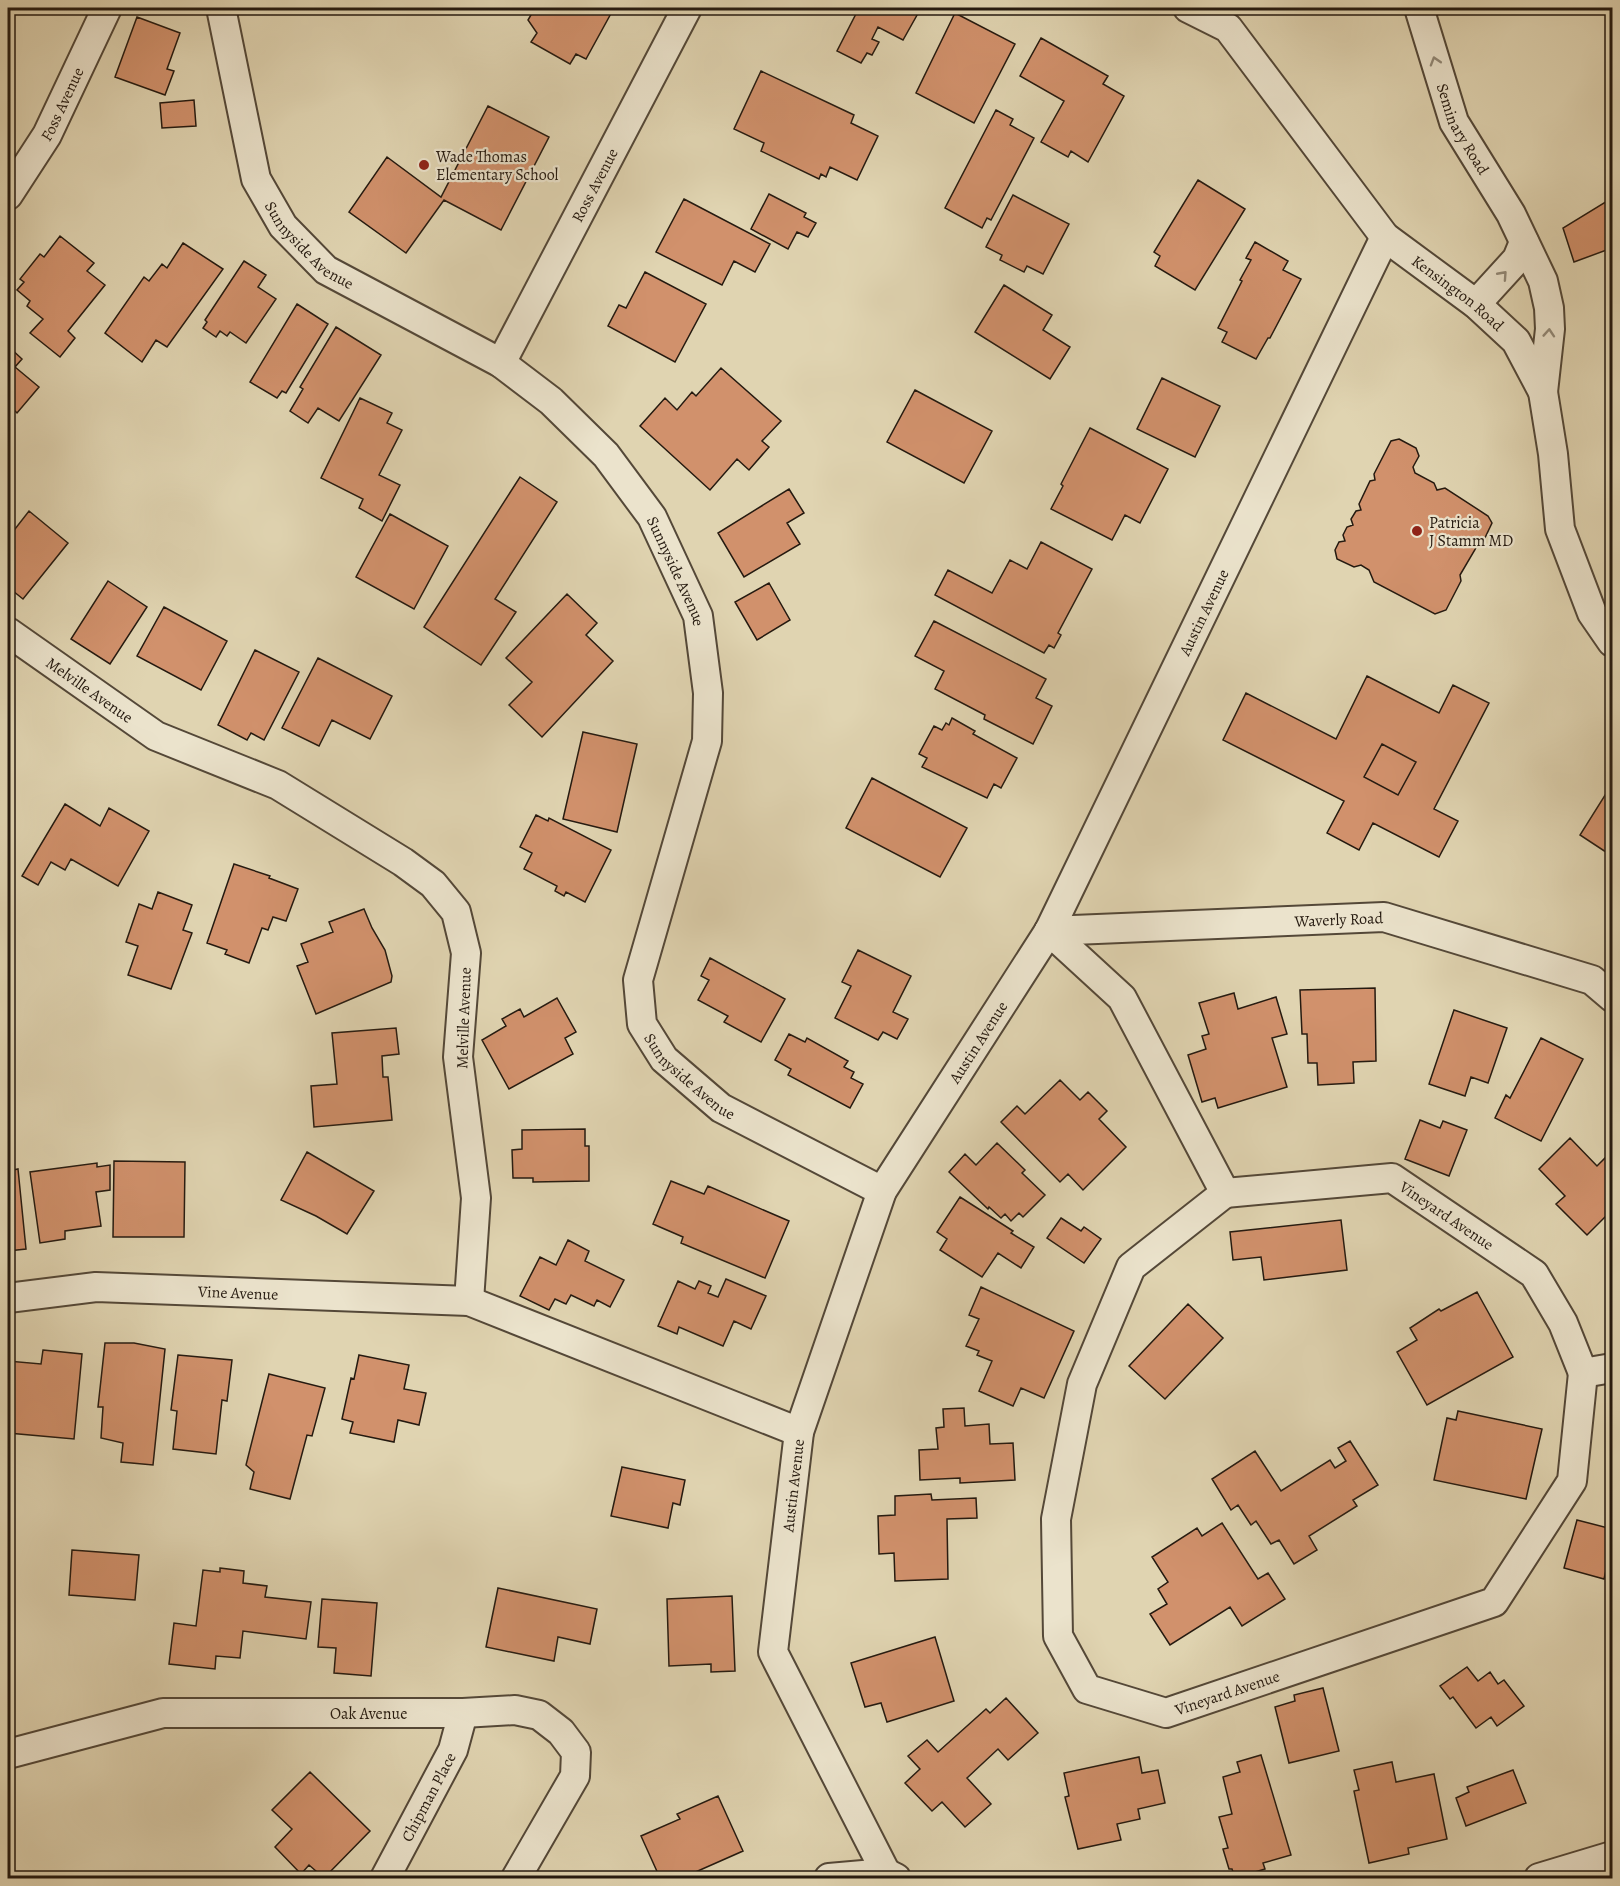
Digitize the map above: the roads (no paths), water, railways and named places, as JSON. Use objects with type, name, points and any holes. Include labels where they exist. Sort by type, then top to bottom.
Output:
[{"type":"street","name":"Foss Avenue","points":[[8,195],[47,135],[107,8]]},
{"type":"street","name":"Sunnyside Avenue","points":[[221,8],[256,178],[283,226],[326,270],[501,363],[551,401],[606,455],[652,517],[698,616],[708,693],[707,741],[638,980],[642,1024],[664,1059],[721,1108],[882,1191]]},
{"type":"street","name":"Ross Avenue","points":[[501,363],[687,8]]},
{"type":"street","name":"Kensington Road","points":[[1188,8],[1231,18],[1385,237],[1476,304],[1516,341],[1542,392],[1553,454],[1560,529],[1592,612],[1612,642]]},
{"type":"street","name":"Seminary Road","points":[[1419,8],[1454,122],[1511,214],[1543,281],[1549,308],[1550,329],[1542,392]]},
{"type":"street","name":"Austin Avenue","points":[[891,1876],[773,1652],[799,1431],[882,1191],[1049,930],[1385,237]]},
{"type":"street","points":[[1476,304],[1517,259],[1524,242]]},
{"type":"street","name":"Melville Avenue","points":[[8,632],[156,736],[278,785],[394,856],[433,884],[456,912],[466,953],[458,1057],[476,1198],[469,1301]]},
{"type":"street","name":"Waverly Road","points":[[1049,930],[1384,917],[1592,980],[1612,997]]},
{"type":"street","points":[[1049,930],[1122,998],[1225,1193]]},
{"type":"street","name":"Vineyard Avenue","points":[[1392,1178],[1534,1274],[1563,1323],[1583,1373],[1572,1481],[1494,1602],[1166,1713],[1087,1689],[1058,1636],[1056,1519],[1082,1384],[1131,1267],[1225,1193],[1392,1178]]},
{"type":"street","name":"Vine Avenue","points":[[8,1298],[96,1287],[469,1301]]},
{"type":"street","points":[[469,1301],[799,1431]]},
{"type":"street","points":[[1583,1373],[1612,1368]]},
{"type":"street","name":"Oak Avenue","points":[[8,1754],[163,1713],[463,1713],[515,1710],[539,1715],[561,1732],[576,1752],[575,1776],[516,1878]]},
{"type":"street","name":"Chipman Place","points":[[385,1878],[453,1750],[463,1713]]},
{"type":"street","points":[[1539,1878],[1609,1864]]},
{"type":"street","points":[[829,1878],[891,1876]]},
{"type":"place","name":"Wade Thomas Elementary School","points":[[424,165]]},
{"type":"place","name":"Patricia J Stamm MD","points":[[1417,531]]}]
